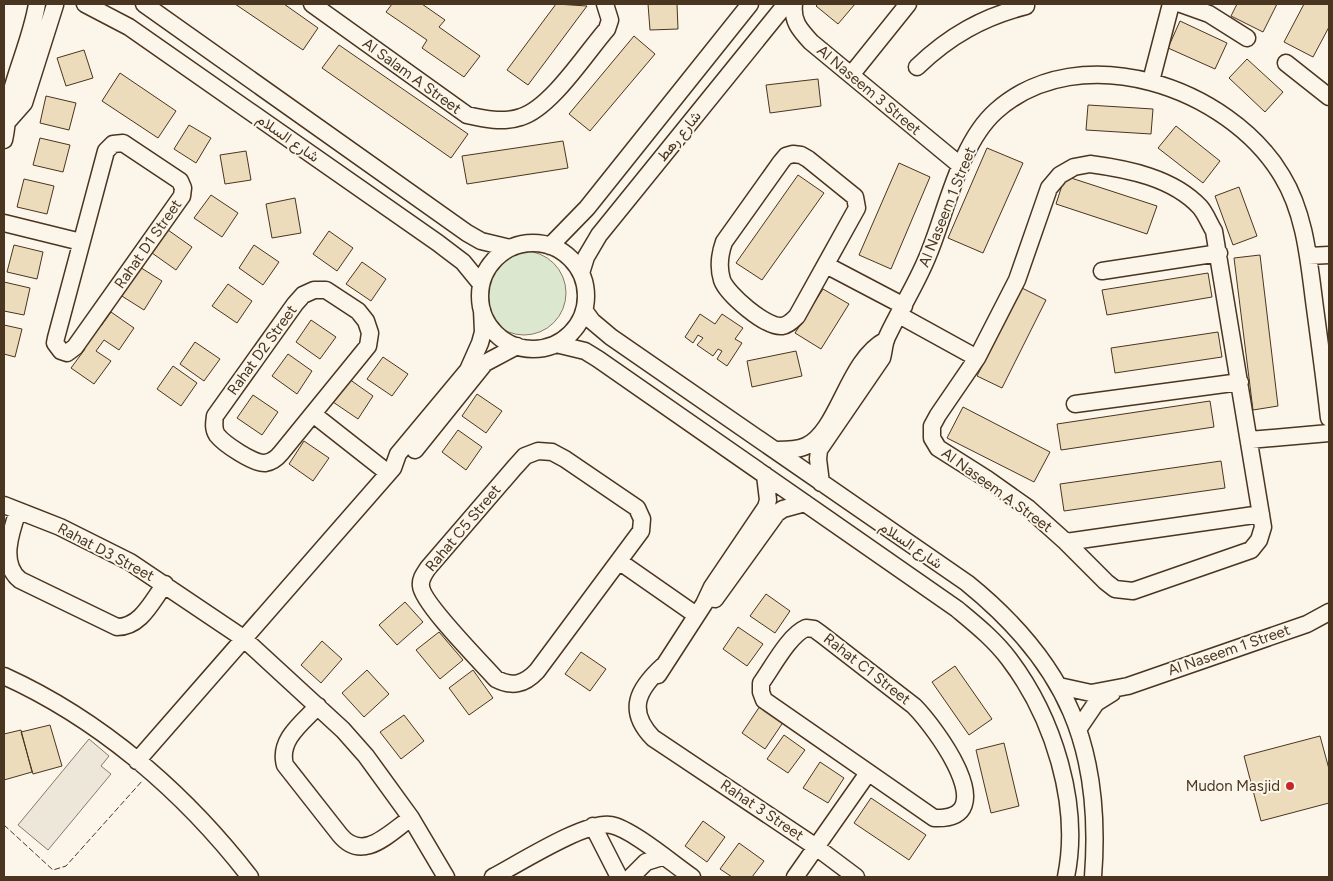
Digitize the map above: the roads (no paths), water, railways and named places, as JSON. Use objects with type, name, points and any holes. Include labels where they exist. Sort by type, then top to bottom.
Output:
[{"type":"street","points":[[23,81],[37,4]]},
{"type":"street","points":[[4,140],[9,105],[23,81],[58,4]]},
{"type":"street","name":"شارع السلام","points":[[85,4],[129,27],[438,244],[463,262],[481,284]]},
{"type":"street","name":"شارع السلام","points":[[144,4],[467,233],[481,241],[510,248]]},
{"type":"street","name":"Al Salam A Street","points":[[312,4],[467,115],[485,120],[520,118],[537,110],[550,98],[607,29],[610,20],[605,4]]},
{"type":"street","points":[[733,4],[735,20]]},
{"type":"street","name":"شارع رهط","points":[[550,246],[587,208],[735,20],[750,4]]},
{"type":"street","name":"شارع رهط","points":[[581,273],[586,257],[599,235],[786,4]]},
{"type":"street","name":"Al Naseem 3 Street","points":[[794,4],[793,15],[797,26],[811,42],[961,166]]},
{"type":"street","points":[[851,75],[908,4]]},
{"type":"street","points":[[1151,81],[1171,4]]},
{"type":"street","points":[[1181,4],[1212,9],[1247,38]]},
{"type":"street","points":[[917,67],[985,11],[1026,6]]},
{"type":"street","points":[[1286,64],[1329,97]]},
{"type":"street","name":"Al Naseem 1 Street","points":[[821,483],[818,469],[820,450],[865,371],[882,358],[886,340],[929,255],[961,166],[977,133],[996,111],[1018,95],[1044,84],[1070,77],[1105,76],[1151,81],[1190,94],[1226,115],[1258,143],[1283,176],[1300,218],[1308,256],[1329,418]]},
{"type":"street","name":"Rahat D1 Street","points":[[123,143],[180,181],[183,188],[182,196],[75,347],[67,352],[57,348],[55,343],[81,242],[106,151],[113,144],[123,143]]},
{"type":"street","points":[[801,154],[855,197],[857,202],[857,208],[826,265],[798,316],[783,326],[773,325],[765,321],[731,294],[723,282],[719,269],[719,256],[724,242],[786,156],[801,154]]},
{"type":"street","name":"Al Naseem A Street","points":[[1090,164],[1106,166],[1159,180],[1182,191],[1201,209],[1214,231],[1219,253],[1263,527],[1259,540],[1251,550],[1134,591],[1115,589],[1028,508],[986,478],[938,448],[932,438],[932,426],[977,358],[1017,280],[1049,188],[1060,175],[1074,167],[1090,164]]},
{"type":"street","points":[[4,223],[81,242]]},
{"type":"street","points":[[433,419],[468,370],[477,354],[482,332],[481,284],[487,269],[497,257],[510,248],[523,244],[550,246],[563,252],[573,261],[581,273],[586,291],[584,310],[578,324],[568,335],[556,344],[530,349],[517,346],[494,332],[482,310]]},
{"type":"street","points":[[1102,271],[1219,253]]},
{"type":"street","points":[[1308,256],[1329,254]]},
{"type":"street","points":[[826,265],[902,310],[977,358]]},
{"type":"street","name":"Rahat D2 Street","points":[[314,290],[326,290],[358,311],[366,321],[370,333],[368,346],[313,414],[275,460],[266,463],[256,462],[226,442],[218,436],[214,426],[215,416],[303,295],[314,290]]},
{"type":"street","name":"شارع السلام","points":[[584,310],[592,321],[610,337],[967,583],[994,605],[1019,630],[1059,686],[1079,728],[1088,757],[1093,794],[1096,847],[1093,877]]},
{"type":"street","name":"شارع السلام","points":[[556,344],[585,351],[598,359],[957,609],[984,631],[1008,657],[1028,686],[1044,718],[1064,781],[1070,843],[1066,877]]},
{"type":"street","points":[[137,761],[390,471],[398,454],[485,363],[517,346]]},
{"type":"street","points":[[1075,404],[1240,382]]},
{"type":"street","name":"Al Naseem 1 Street","points":[[776,450],[800,449],[816,439],[847,400]]},
{"type":"street","points":[[313,414],[390,471]]},
{"type":"street","points":[[1249,440],[1329,433]]},
{"type":"street","name":"Rahat C5 Street","points":[[538,451],[552,452],[565,459],[637,508],[642,519],[641,531],[620,562],[537,671],[528,680],[518,684],[506,684],[496,679],[428,602],[421,585],[422,576],[428,568],[524,456],[538,451]]},
{"type":"street","name":"Rahat 3 Street","points":[[752,539],[768,500],[765,475]]},
{"type":"street","name":"Rahat 3 Street","points":[[805,503],[783,509],[777,514],[752,539],[730,570],[709,592],[701,610],[663,666],[642,689],[638,702],[638,715],[644,728],[653,738],[816,847],[856,877]]},
{"type":"street","name":"Rahat D3 Street","points":[[165,584],[135,623],[126,627],[117,627],[20,580],[7,570],[4,553],[11,508],[94,542],[165,584],[244,638],[318,706],[366,756],[411,818],[446,877]]},
{"type":"street","name":"Al Naseem A Street","points":[[1066,542],[1261,514]]},
{"type":"street","points":[[620,562],[701,610]]},
{"type":"street","name":"Al Naseem 1 Street","points":[[1059,686],[1091,693],[1128,686],[1307,624],[1329,612]]},
{"type":"street","name":"Rahat C1 Street","points":[[806,628],[814,629],[914,706],[937,732],[945,746],[966,789],[966,802],[958,813],[947,819],[934,818],[868,773],[764,700],[761,692],[761,683],[798,632],[806,628]]},
{"type":"street","points":[[4,676],[86,721],[137,761],[189,807],[250,877]]},
{"type":"street","name":"Al Naseem 1 Street","points":[[1079,728],[1096,703],[1128,686]]},
{"type":"street","points":[[318,706],[289,738],[284,746],[282,756],[285,765],[346,843],[356,848],[366,847],[411,818]]},
{"type":"street","points":[[795,877],[868,773]]},
{"type":"street","points":[[493,877],[593,826],[602,824],[621,828],[692,877]]},
{"type":"street","points":[[593,826],[619,877]]},
{"type":"street","points":[[631,877],[646,862],[662,857]]},
{"type":"place","name":"Mudon Masjid","points":[[1290,786]]}]
